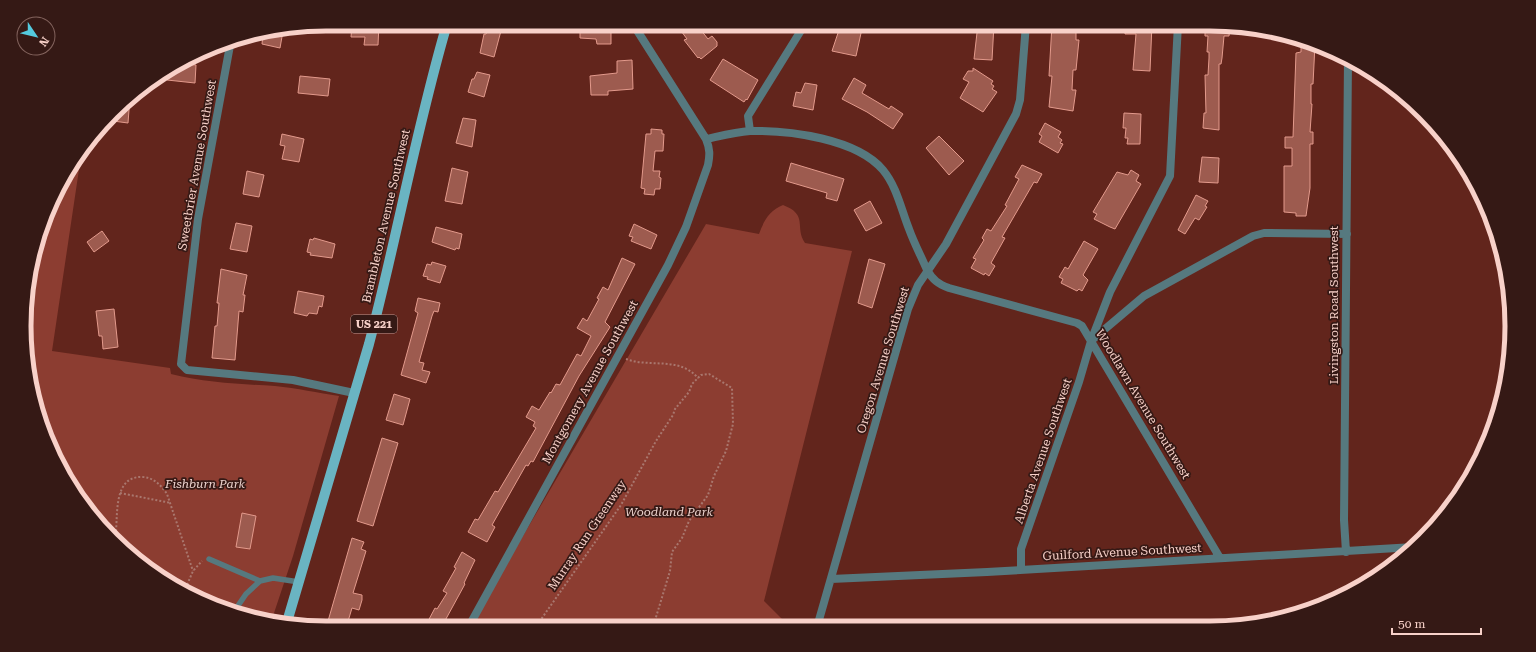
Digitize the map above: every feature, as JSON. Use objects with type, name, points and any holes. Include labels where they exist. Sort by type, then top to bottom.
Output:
[{"type":"main road","name":"Brambleton Avenue Southwest","points":[[288,618],[381,299],[422,114],[446,31]]},
{"type":"street","points":[[637,31],[706,140]]},
{"type":"street","points":[[750,131],[748,116],[801,31]]},
{"type":"street","name":"Oregon Avenue Southwest","points":[[819,621],[903,326],[918,285],[926,270],[946,244],[1016,114],[1020,100],[1025,31]]},
{"type":"street","name":"Alberta Avenue Southwest","points":[[1021,570],[1022,549],[1110,292],[1170,176],[1178,31]]},
{"type":"street","name":"Sweetbrier Avenue Southwest","points":[[229,48],[198,220],[181,364],[184,368],[293,380],[354,393]]},
{"type":"street","name":"Livingston Road Southwest","points":[[1346,552],[1344,512],[1348,65]]},
{"type":"street","name":"Woodlawn Avenue Southwest","points":[[706,140],[727,134],[750,131],[772,132],[809,137],[860,151],[873,160],[884,171],[895,190],[926,270],[932,279],[940,285],[949,288],[1077,322],[1082,326],[1220,558]]},
{"type":"street","name":"Montgomery Avenue Southwest","points":[[472,621],[668,265],[686,227],[710,155],[706,140]]},
{"type":"street","points":[[1092,341],[1144,296],[1253,236],[1264,233],[1347,234]]},
{"type":"street","name":"Guilford Avenue Southwest","points":[[831,579],[1404,549]]},
{"type":"lane","points":[[209,559],[260,581]]},
{"type":"lane","points":[[237,607],[246,594],[260,581],[273,578],[299,582]]},
{"type":"path","points":[[618,356],[630,361],[677,364],[698,378],[701,375],[709,374],[715,376],[732,388],[733,424],[726,451],[714,476],[708,495],[689,521],[682,538],[672,552],[670,571],[655,621]]},
{"type":"path","name":"Murray Run Greenway","points":[[539,621],[632,488],[641,466],[673,415],[675,409],[682,402],[692,384],[698,378]]},
{"type":"path","points":[[115,533],[117,504],[120,493],[128,481],[133,478],[146,477],[156,482],[164,489],[180,527],[194,571]]},
{"type":"path","points":[[120,493],[171,503]]},
{"type":"path","points":[[187,586],[194,571],[200,563],[209,559]]},
{"type":"green space","name":"Fishburn Park","points":[[80,164],[52,351],[170,368],[171,374],[184,377],[223,383],[283,387],[339,396],[293,556],[273,616],[250,611],[213,599],[162,571],[131,548],[117,535],[92,506],[61,456],[47,421],[37,384],[32,345],[32,307],[41,250],[53,213]]},
{"type":"green space","name":"Woodland Park","points":[[783,205],[796,213],[800,222],[802,237],[805,243],[852,251],[764,601],[784,621],[473,621],[706,224],[759,234],[768,216],[778,207]]},
{"type":"building","points":[[351,31],[379,31],[378,45],[364,45],[365,37],[351,37]]},
{"type":"building","points":[[487,31],[501,31],[494,57],[480,53],[484,34],[486,34]]},
{"type":"building","points":[[580,31],[611,31],[611,44],[597,44],[596,39],[580,38]]},
{"type":"building","points":[[681,31],[702,31],[708,39],[712,36],[717,42],[717,46],[701,59],[699,57],[698,58],[684,40],[687,39]]},
{"type":"building","points":[[839,31],[861,31],[856,56],[832,51]]},
{"type":"building","points":[[977,31],[994,31],[992,60],[974,59]]},
{"type":"building","points":[[1052,31],[1076,31],[1076,40],[1079,40],[1076,70],[1073,70],[1072,90],[1076,90],[1073,111],[1049,107],[1052,76],[1049,76]]},
{"type":"building","points":[[1125,31],[1152,31],[1150,71],[1133,70],[1136,34],[1125,34]]},
{"type":"building","points":[[1205,31],[1229,32],[1229,36],[1224,36],[1221,64],[1219,64],[1219,130],[1203,128],[1204,113],[1206,113],[1205,75],[1208,75],[1209,58],[1209,52],[1207,52],[1208,36],[1205,36]]},
{"type":"building","points":[[282,35],[280,48],[262,44],[263,38]]},
{"type":"building","points":[[1301,46],[1315,50],[1313,84],[1311,84],[1312,104],[1310,132],[1313,132],[1313,144],[1310,144],[1310,188],[1306,216],[1296,216],[1296,213],[1284,212],[1284,166],[1292,166],[1292,148],[1285,148],[1285,137],[1293,137],[1296,53],[1301,52]]},
{"type":"building","points":[[723,59],[758,80],[747,100],[746,99],[744,102],[710,80]]},
{"type":"building","points":[[632,60],[633,89],[608,91],[608,95],[591,95],[590,76],[617,73],[617,61]]},
{"type":"building","points":[[190,64],[196,65],[195,83],[167,80],[167,78]]},
{"type":"building","points":[[973,68],[993,81],[991,84],[994,86],[992,89],[997,92],[983,112],[960,98],[969,82],[963,79],[968,71],[973,71]]},
{"type":"building","points":[[477,72],[490,75],[484,97],[468,92],[472,79],[474,79]]},
{"type":"building","points":[[300,76],[330,79],[328,96],[298,93]]},
{"type":"building","points":[[854,78],[866,85],[862,93],[889,109],[891,106],[903,114],[893,129],[867,112],[842,99]]},
{"type":"building","points":[[805,83],[817,85],[813,110],[793,106],[796,92],[801,93]]},
{"type":"building","points":[[129,106],[128,123],[113,121]]},
{"type":"building","points":[[1124,113],[1141,114],[1140,144],[1127,144],[1128,138],[1125,138],[1126,128],[1123,128]]},
{"type":"building","points":[[463,118],[476,120],[472,147],[456,143]]},
{"type":"building","points":[[1045,123],[1061,132],[1058,137],[1062,140],[1060,143],[1063,144],[1058,153],[1039,142],[1042,136],[1039,134]]},
{"type":"building","points":[[651,129],[662,130],[662,134],[664,134],[663,151],[655,151],[653,171],[660,171],[659,177],[661,178],[660,189],[655,189],[654,195],[644,194],[645,189],[641,188],[646,134],[651,134]]},
{"type":"building","points":[[282,134],[304,139],[299,162],[282,159],[285,146],[280,145]]},
{"type":"building","points":[[939,136],[964,161],[949,175],[926,148]]},
{"type":"building","points":[[1202,157],[1219,158],[1218,183],[1199,182]]},
{"type":"building","points":[[791,163],[844,179],[837,201],[826,198],[827,193],[786,181]]},
{"type":"building","points":[[1022,165],[1042,174],[1037,183],[1034,182],[1002,237],[1005,238],[991,263],[995,266],[989,276],[985,273],[984,275],[971,268],[976,259],[973,258],[984,240],[982,238],[987,229],[991,231],[1007,206],[1005,205],[1019,179],[1015,177]]},
{"type":"building","points":[[452,168],[468,172],[462,204],[445,201]]},
{"type":"building","points":[[1131,170],[1139,175],[1136,181],[1141,184],[1115,229],[1094,219],[1097,214],[1093,212],[1117,172],[1128,175]]},
{"type":"building","points":[[247,171],[264,175],[259,197],[243,194]]},
{"type":"building","points":[[1196,195],[1208,201],[1205,206],[1207,207],[1199,220],[1195,218],[1185,234],[1178,230]]},
{"type":"building","points":[[870,201],[882,223],[866,231],[854,210]]},
{"type":"building","points":[[236,223],[252,226],[247,252],[230,249]]},
{"type":"building","points":[[634,224],[657,235],[651,249],[631,241],[633,237],[629,236]]},
{"type":"building","points":[[436,227],[462,234],[459,249],[456,248],[455,250],[432,242]]},
{"type":"building","points":[[102,231],[109,241],[94,252],[87,242]]},
{"type":"building","points":[[314,238],[335,244],[332,258],[310,255],[311,253],[307,252],[310,239],[313,240]]},
{"type":"building","points":[[1084,241],[1098,249],[1083,275],[1088,280],[1082,291],[1079,289],[1077,291],[1061,283],[1063,279],[1059,277],[1065,267],[1068,269]]},
{"type":"building","points":[[622,258],[635,264],[605,322],[610,327],[579,376],[533,462],[531,461],[528,466],[526,465],[492,525],[495,527],[487,542],[468,532],[475,519],[478,520],[495,491],[498,492],[536,428],[533,426],[535,422],[526,417],[532,406],[539,410],[556,384],[560,385],[577,354],[581,356],[591,336],[577,328],[583,318],[587,321],[599,299],[597,298],[603,287],[608,290]]},
{"type":"building","points":[[869,259],[885,264],[872,308],[858,303]]},
{"type":"building","points":[[432,262],[446,266],[440,283],[427,279],[428,277],[423,276],[427,264],[431,265]]},
{"type":"building","points":[[221,269],[247,275],[243,295],[245,295],[243,312],[239,311],[235,360],[212,358],[215,326],[217,326],[219,303],[217,303]]},
{"type":"building","points":[[298,291],[324,296],[322,307],[319,306],[317,314],[309,313],[307,316],[294,313]]},
{"type":"building","points":[[418,298],[440,303],[438,312],[434,311],[432,316],[419,362],[424,363],[422,370],[430,372],[426,383],[401,375],[418,313],[415,311]]},
{"type":"building","points":[[114,309],[118,347],[103,349],[102,336],[99,336],[96,311]]},
{"type":"building","points":[[394,394],[410,399],[403,425],[386,420]]},
{"type":"building","points":[[382,438],[398,443],[373,526],[357,521]]},
{"type":"building","points":[[242,513],[256,516],[250,549],[236,547]]},
{"type":"building","points":[[352,538],[364,542],[361,549],[366,551],[353,593],[362,595],[359,610],[352,608],[348,621],[328,621]]},
{"type":"building","points":[[462,552],[475,560],[464,583],[465,584],[445,621],[428,621],[435,608],[437,609],[447,593],[443,591],[456,568],[454,567]]}]
